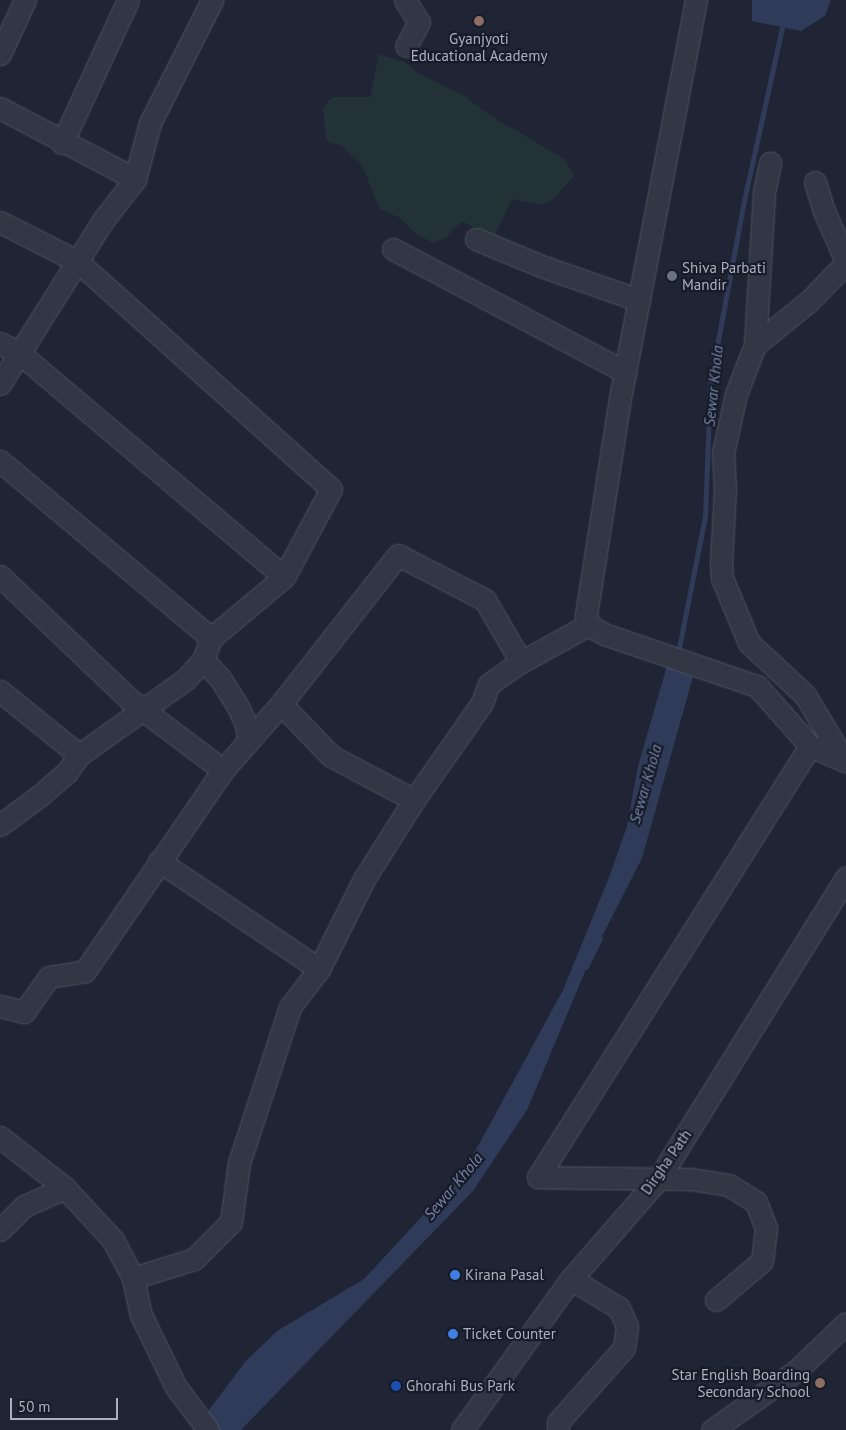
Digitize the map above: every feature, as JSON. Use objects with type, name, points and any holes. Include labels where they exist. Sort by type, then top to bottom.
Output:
[{"type":"street","points":[[0,54],[24,0]]},
{"type":"street","points":[[62,143],[128,0]]},
{"type":"street","points":[[0,384],[9,347],[77,261],[104,219],[135,179],[150,123],[212,0]]},
{"type":"street","points":[[405,0],[419,22],[406,46]]},
{"type":"street","points":[[588,625],[589,590],[625,372],[696,0]]},
{"type":"street","points":[[0,108],[62,143],[135,179]]},
{"type":"street","points":[[770,162],[764,192],[755,345],[736,394],[723,453],[722,472],[726,490],[722,578],[749,644],[805,695],[845,760]]},
{"type":"street","points":[[755,345],[808,302],[846,262],[824,211],[815,182]]},
{"type":"street","points":[[0,222],[77,261],[331,489],[284,576],[211,638],[203,660],[186,678],[79,754],[67,772],[42,794],[0,825]]},
{"type":"street","points":[[476,239],[544,267],[639,300]]},
{"type":"street","points":[[393,250],[625,372]]},
{"type":"street","points":[[9,347],[284,576]]},
{"type":"street","points":[[0,461],[211,638]]},
{"type":"street","points":[[0,1006],[24,1012],[48,978],[85,971],[223,770],[281,704],[398,555],[485,600],[521,662]]},
{"type":"street","points":[[0,576],[130,700],[223,770]]},
{"type":"street","points":[[133,1278],[194,1259],[231,1222],[239,1163],[290,1007],[319,969],[364,879],[414,800],[482,703],[489,684],[521,662],[588,625],[757,686],[810,746],[845,760]]},
{"type":"street","points":[[203,660],[220,678],[237,705],[246,724],[248,741]]},
{"type":"street","points":[[0,691],[79,754]]},
{"type":"street","points":[[281,704],[332,756],[414,800]]},
{"type":"street","points":[[716,1300],[762,1261],[766,1228],[756,1202],[729,1185],[659,1178],[538,1177],[810,746]]},
{"type":"street","points":[[159,862],[319,969]]},
{"type":"street","name":"Dirgha Path","points":[[462,1430],[571,1279],[659,1178],[846,878]]},
{"type":"street","points":[[0,1137],[65,1188],[113,1240],[133,1278],[141,1315],[176,1387],[208,1430]]},
{"type":"street","points":[[0,1230],[24,1206],[65,1188]]},
{"type":"street","points":[[558,1430],[558,1422],[624,1348],[626,1326],[618,1308],[571,1279]]},
{"type":"street","points":[[712,1430],[796,1370],[846,1323]]},
{"type":"shaded area","points":[[379,54],[405,62],[421,75],[462,94],[488,114],[563,158],[575,175],[551,201],[542,205],[512,199],[495,235],[485,234],[462,221],[444,239],[433,243],[415,233],[400,218],[379,208],[362,165],[341,145],[329,143],[326,137],[323,111],[327,102],[333,97],[370,97]]},
{"type":"water","points":[[752,0],[831,0],[825,16],[801,31],[752,21]]},
{"type":"water","points":[[667,666],[693,677],[642,858],[589,962],[527,1110],[473,1191],[241,1430],[194,1430],[245,1362],[277,1331],[364,1279],[465,1170],[563,990],[610,875],[627,826],[638,766]]},
{"type":"waterway","name":"Sewar Khola","points":[[678,653],[705,517],[710,384],[744,201],[783,23]]},
{"type":"waterway","name":"Sewar Khola","points":[[586,967],[600,938]]},
{"type":"place","name":"Gyanjyoti Educational Academy","points":[[479,21]]},
{"type":"place","name":"Shiva Parbati Mandir","points":[[672,276]]},
{"type":"place","name":"Kirana Pasal","points":[[455,1275]]},
{"type":"place","name":"Ticket Counter","points":[[453,1334]]},
{"type":"place","name":"Star English Boarding Secondary School","points":[[820,1383]]},
{"type":"place","name":"Ghorahi Bus Park","points":[[396,1386]]}]
